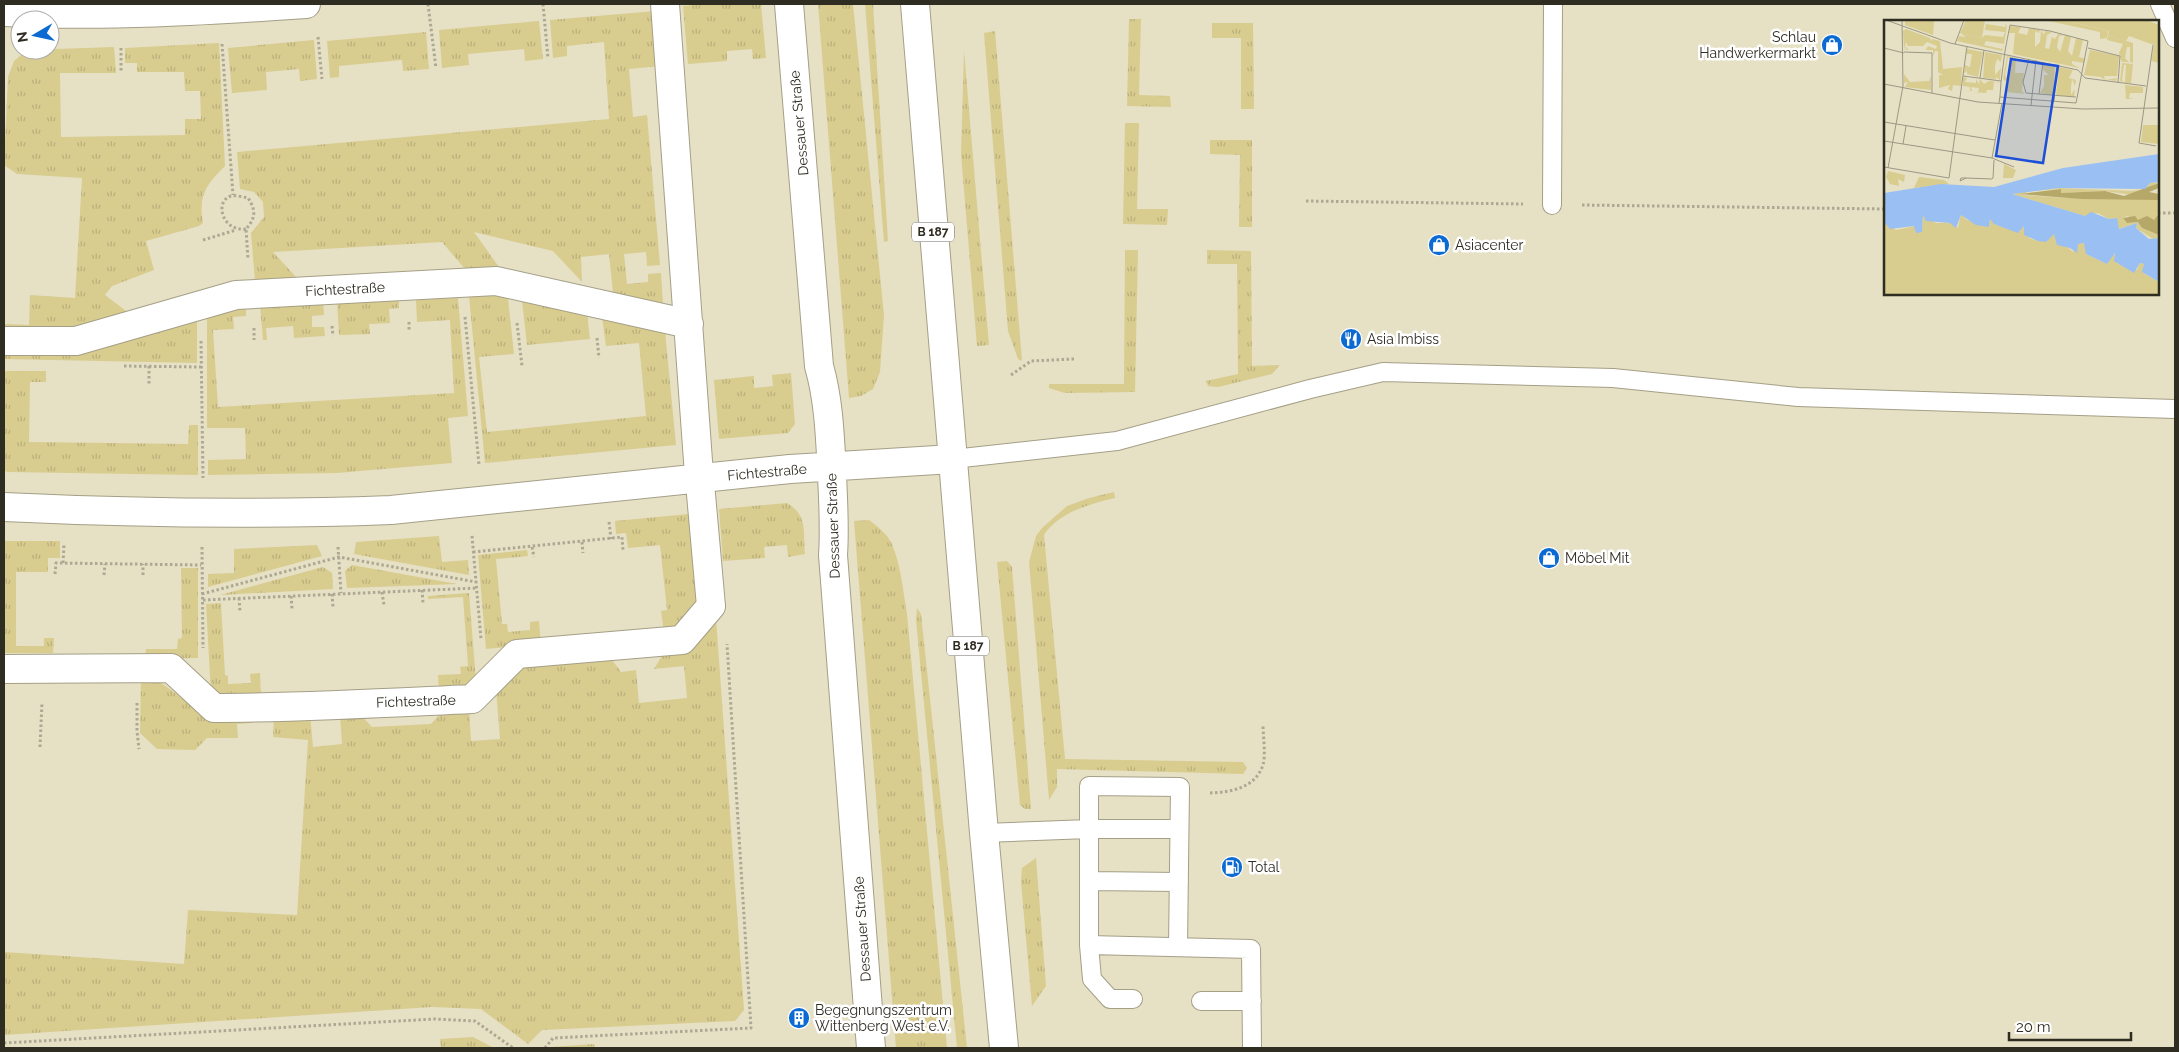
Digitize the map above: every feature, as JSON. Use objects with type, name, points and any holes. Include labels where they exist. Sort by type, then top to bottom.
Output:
[{"type":"street","points":[[4,12],[50,14],[219,10],[306,4]]},
{"type":"street","points":[[665,4],[700,479]]},
{"type":"street","name":"Dessauer Straße","points":[[789,4],[819,366],[825,389],[835,530],[833,555],[871,1048]]},
{"type":"street","name":"B 187","points":[[915,4],[984,833],[1004,1048]]},
{"type":"street","name":"Fichtestraße","points":[[4,341],[76,341],[236,295],[496,281],[689,324]]},
{"type":"street","name":"Fichtestraße","points":[[4,507],[203,512],[391,510],[831,467],[953,459]]},
{"type":"street","name":"Fichtestraße","points":[[4,669],[172,668],[214,708],[258,708],[472,699],[517,654],[682,640],[711,606],[700,479]]},
{"type":"lane","points":[[1552,205],[1553,4]]},
{"type":"lane","points":[[2160,4],[2175,38]]},
{"type":"lane","points":[[953,459],[1117,441],[1300,391],[1383,372],[1613,378],[1798,397],[2175,409]]},
{"type":"lane","points":[[1133,999],[1110,999],[1092,978],[1089,945],[1089,786],[1180,786],[1178,947]]},
{"type":"lane","points":[[984,833],[1179,829]]},
{"type":"lane","points":[[1089,881],[1178,882]]},
{"type":"lane","points":[[1089,945],[1251,949],[1252,1048]]},
{"type":"lane","points":[[1201,1001],[1252,1001]]},
{"type":"path","points":[[428,4],[436,68]]},
{"type":"path","points":[[543,4],[548,58]]},
{"type":"path","points":[[219,10],[234,195]]},
{"type":"path","points":[[318,32],[322,79]]},
{"type":"path","points":[[203,240],[246,229],[253,221],[254,208],[248,198],[234,195],[227,198],[223,205],[222,215],[228,225],[238,230]]},
{"type":"path","points":[[1306,202],[1884,209]]},
{"type":"path","points":[[2159,213],[2175,213]]},
{"type":"path","points":[[462,284],[479,466]]},
{"type":"path","points":[[513,285],[522,366]]},
{"type":"path","points":[[201,305],[203,484]]},
{"type":"path","points":[[1011,375],[1030,361],[1074,359]]},
{"type":"path","points":[[149,366],[149,384]]},
{"type":"path","points":[[337,512],[341,594]]},
{"type":"path","points":[[479,614],[473,552],[622,537],[623,550]]},
{"type":"path","points":[[582,542],[583,553]]},
{"type":"path","points":[[532,546],[534,557]]},
{"type":"path","points":[[202,594],[339,557],[476,582]]},
{"type":"path","points":[[55,574],[56,563],[200,565],[203,627]]},
{"type":"path","points":[[104,575],[105,564]]},
{"type":"path","points":[[143,564],[143,575]]},
{"type":"path","points":[[203,600],[477,588]]},
{"type":"path","points":[[422,590],[423,603]]},
{"type":"path","points":[[382,592],[384,605]]},
{"type":"path","points":[[332,594],[333,607]]},
{"type":"path","points":[[291,596],[292,609]]},
{"type":"path","points":[[239,598],[240,612]]},
{"type":"path","points":[[545,1048],[554,1038],[751,1028],[726,634]]},
{"type":"path","points":[[40,747],[44,669]]},
{"type":"path","points":[[138,669],[137,731],[139,749]]},
{"type":"path","points":[[1180,793],[1228,792],[1252,783],[1263,764],[1263,725]]},
{"type":"path","points":[[4,1043],[434,1019],[475,1021],[513,1048]]},
{"type":"green space","points":[[761,4],[766,58],[753,59],[752,49],[727,51],[727,61],[688,64],[683,6]]},
{"type":"green space","points":[[818,4],[853,4],[884,315],[880,372],[873,389],[861,396],[849,398]]},
{"type":"green space","points":[[865,4],[873,4],[888,241],[884,242]]},
{"type":"green space","points":[[655,11],[660,66],[629,69],[633,117],[647,115],[660,265],[647,266],[646,252],[624,254],[627,284],[648,282],[648,274],[661,273],[663,304],[613,293],[609,254],[581,257],[582,282],[553,251],[474,232],[499,267],[465,269],[442,242],[273,252],[297,278],[255,281],[251,233],[264,217],[263,202],[254,192],[240,189],[237,152],[609,119],[604,42],[567,46],[567,56],[553,58],[550,20]]},
{"type":"green space","points":[[1129,19],[1141,19],[1139,95],[1170,96],[1171,107],[1127,106]]},
{"type":"green space","points":[[539,21],[543,59],[525,61],[524,49],[468,54],[469,65],[442,68],[439,30]]},
{"type":"green space","points":[[1212,23],[1253,23],[1254,109],[1241,109],[1241,38],[1212,38]]},
{"type":"green space","points":[[995,31],[1022,361],[1018,359],[1008,331],[984,33]]},
{"type":"green space","points":[[426,32],[429,69],[403,71],[402,60],[339,66],[339,77],[330,78],[327,41]]},
{"type":"green space","points":[[314,40],[317,79],[300,81],[299,69],[266,72],[267,90],[232,93],[228,48]]},
{"type":"green space","points":[[219,43],[225,166],[205,191],[202,205],[203,223],[199,226],[146,241],[154,270],[112,286],[105,295],[130,314],[71,330],[4,328],[4,324],[29,325],[30,295],[75,298],[82,178],[17,174],[4,165],[8,77],[14,61],[60,60],[60,49],[114,47],[116,73],[60,73],[61,137],[185,135],[185,119],[201,119],[200,91],[185,91],[184,72],[137,72],[137,63],[125,63],[125,48]]},
{"type":"green space","points":[[964,51],[989,345],[977,346],[961,154]]},
{"type":"green space","points":[[1125,123],[1139,123],[1137,209],[1168,209],[1167,225],[1123,224]]},
{"type":"green space","points":[[1210,140],[1252,140],[1252,227],[1239,227],[1240,155],[1210,154]]},
{"type":"green space","points":[[1125,250],[1138,250],[1135,392],[1065,393],[1049,388],[1049,384],[1124,384]]},
{"type":"green space","points":[[1207,250],[1251,251],[1252,366],[1280,365],[1272,374],[1218,387],[1208,386],[1206,381],[1238,374],[1237,264],[1207,264]]},
{"type":"green space","points":[[494,293],[508,298],[514,354],[479,357],[487,432],[646,416],[639,343],[606,346],[602,317],[665,331],[676,445],[485,463],[469,296]]},
{"type":"green space","points":[[399,298],[399,308],[389,309],[390,323],[369,324],[370,334],[339,335],[337,302]]},
{"type":"green space","points":[[458,298],[468,416],[448,418],[452,463],[337,473],[208,475],[208,460],[246,459],[245,428],[207,428],[207,317],[246,308],[246,316],[233,317],[234,329],[213,330],[218,407],[454,393],[450,320],[417,322],[416,300]]},
{"type":"green space","points":[[323,301],[324,315],[312,316],[312,327],[324,327],[325,336],[294,338],[293,326],[266,328],[267,340],[263,340],[260,305]]},
{"type":"green space","points":[[522,301],[587,314],[590,339],[527,345]]},
{"type":"green space","points":[[197,321],[197,363],[4,359],[4,353],[69,354]]},
{"type":"green space","points":[[4,371],[46,371],[46,382],[30,382],[29,442],[188,444],[189,425],[198,425],[198,475],[7,472],[4,470]]},
{"type":"green space","points":[[791,373],[795,424],[788,433],[719,439],[714,380],[754,376],[754,388],[773,386],[772,375]]},
{"type":"green space","points":[[1114,492],[1115,498],[1086,506],[1066,515],[1050,527],[1044,535],[1065,759],[1243,762],[1247,768],[1243,774],[1057,769],[1057,787],[1049,800],[1029,562],[1036,536],[1042,528],[1067,506]]},
{"type":"green space","points":[[787,503],[794,508],[801,519],[804,531],[805,554],[788,557],[787,545],[764,547],[765,558],[723,561],[719,509]]},
{"type":"green space","points":[[689,514],[698,606],[676,631],[664,632],[661,611],[667,610],[660,545],[628,548],[626,533],[616,534],[615,521]]},
{"type":"green space","points":[[869,520],[891,542],[899,568],[907,614],[947,1048],[896,1048],[854,521]]},
{"type":"green space","points":[[439,536],[442,562],[468,560],[469,575],[354,554],[356,542]]},
{"type":"green space","points":[[4,541],[60,541],[60,558],[48,558],[48,572],[16,572],[16,646],[44,646],[44,638],[54,638],[53,653],[4,653]]},
{"type":"green space","points":[[317,545],[322,556],[208,587],[208,574],[234,573],[234,549]]},
{"type":"green space","points":[[527,550],[528,556],[496,559],[502,624],[507,624],[508,632],[530,630],[530,622],[539,621],[541,644],[486,649],[478,555]]},
{"type":"green space","points":[[1007,561],[1012,567],[1031,809],[1025,809],[1020,805],[997,562]]},
{"type":"green space","points":[[352,565],[457,584],[347,588],[345,571]]},
{"type":"green space","points":[[323,567],[332,573],[333,589],[220,595]]},
{"type":"green space","points":[[181,568],[198,568],[198,658],[145,659],[146,649],[177,649],[178,639],[182,638]]},
{"type":"green space","points":[[469,593],[476,681],[466,689],[439,691],[438,675],[461,674],[460,667],[468,666],[463,597],[428,599],[428,596]]},
{"type":"green space","points":[[221,603],[225,675],[228,676],[228,684],[251,683],[250,674],[260,673],[261,697],[211,694],[206,604]]},
{"type":"green space","points":[[917,608],[921,614],[967,1048],[957,1048],[916,620]]},
{"type":"green space","points":[[716,618],[744,1010],[735,1021],[542,1030],[528,1044],[481,1009],[432,1007],[4,1035],[4,952],[184,964],[188,910],[297,915],[308,740],[273,737],[274,717],[310,714],[313,747],[342,744],[340,715],[358,712],[372,727],[431,724],[442,712],[469,707],[471,741],[500,739],[496,689],[525,665],[609,656],[621,672],[636,670],[639,703],[687,698],[684,666],[654,669],[663,654]]},
{"type":"green space","points":[[141,679],[156,679],[210,719],[251,717],[252,723],[237,724],[238,738],[207,738],[195,750],[157,749],[140,733]]},
{"type":"green space","points":[[1036,858],[1046,986],[1032,1006],[1021,882],[1022,868]]},
{"type":"green space","points":[[473,1037],[494,1048],[441,1048],[440,1039]]},
{"type":"green space","points":[[594,1044],[595,1048],[551,1048],[551,1047]]},
{"type":"place","name":"Schlau Handwerkermarkt","points":[[1832,45]]},
{"type":"place","name":"Asiacenter","points":[[1439,245]]},
{"type":"place","name":"Asia Imbiss","points":[[1351,339]]},
{"type":"place","name":"Möbel Mit","points":[[1549,558]]},
{"type":"place","name":"Total","points":[[1232,867]]},
{"type":"place","name":"Begegnungszentrum Wittenberg West e.V.","points":[[799,1018]]}]
